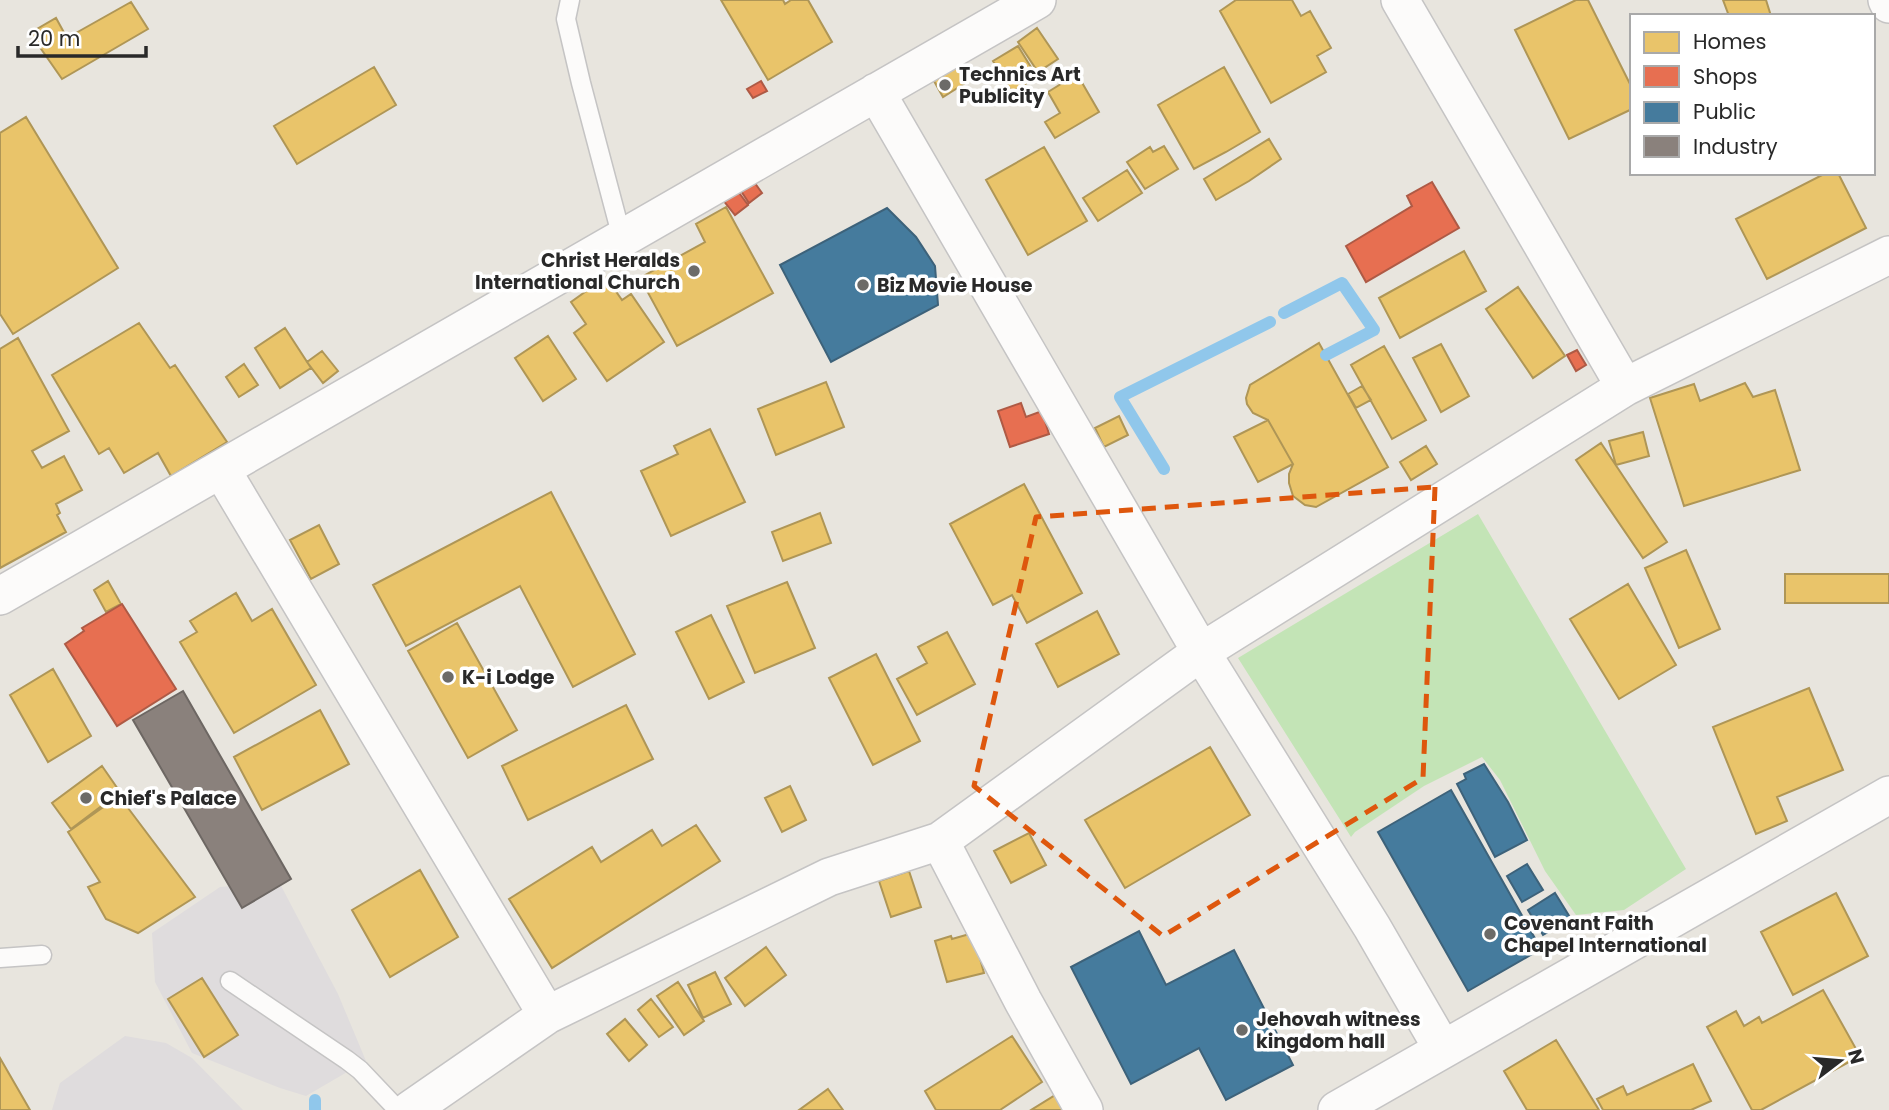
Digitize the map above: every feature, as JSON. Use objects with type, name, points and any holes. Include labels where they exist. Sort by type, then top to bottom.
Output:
[{"type":"street","points":[[0,596],[1037,0]]},
{"type":"street","points":[[1400,0],[1625,387]]},
{"type":"street","points":[[876,92],[1201,652],[1372,927],[1438,1041],[1449,1045]]},
{"type":"street","points":[[410,1110],[547,1015],[829,877],[940,841],[1201,652],[1625,387],[1889,255]]},
{"type":"street","points":[[221,469],[547,1015]]},
{"type":"street","points":[[1337,1110],[1889,795]]},
{"type":"street","points":[[940,841],[1023,1001],[1084,1110]]},
{"type":"lane","points":[[570,0],[566,19],[622,238]]},
{"type":"lane","points":[[0,958],[42,955]]},
{"type":"lane","points":[[230,981],[354,1065],[398,1110]]},
{"type":"highlighted area","points":[[1435,487],[1423,778],[1163,936],[974,786],[1036,517]]},
{"type":"shaded area","points":[[279,882],[338,994],[366,1061],[306,1096],[192,1053],[155,982],[152,933],[220,887]]},
{"type":"shaded area","points":[[125,1036],[166,1043],[192,1058],[243,1110],[52,1110],[60,1083]]},
{"type":"green space","points":[[1478,514],[1686,869],[1624,910],[1576,915],[1545,871],[1500,780],[1482,757],[1424,786],[1351,837],[1238,658]]},
{"type":"building: Homes","points":[[721,0],[783,0],[785,4],[791,0],[808,0],[832,42],[768,80]]},
{"type":"building: Homes","points":[[1236,0],[1292,0],[1301,16],[1310,11],[1331,48],[1317,56],[1326,72],[1271,103],[1220,11]]},
{"type":"building: Homes","points":[[1576,0],[1588,0],[1630,84],[1630,110],[1569,139],[1515,30]]},
{"type":"building: Homes","points":[[1723,0],[1766,0],[1770,14],[1728,14]]},
{"type":"building: Homes","points":[[131,2],[148,29],[62,79],[30,33],[56,18],[67,38]]},
{"type":"building: Homes","points":[[1037,28],[1058,59],[1038,72],[1018,42]]},
{"type":"building: Homes","points":[[1018,46],[1037,77],[1012,92],[993,61]]},
{"type":"building: Homes","points":[[955,60],[967,82],[943,97],[930,74]]},
{"type":"building: Homes","points":[[374,67],[396,105],[297,164],[274,126]]},
{"type":"building: Homes","points":[[1224,67],[1260,132],[1194,169],[1158,105]]},
{"type":"building: Homes","points":[[1077,74],[1099,112],[1055,138],[1045,122],[1060,113],[1048,92]]},
{"type":"building: Homes","points":[[26,117],[118,268],[13,334],[0,314],[0,133]]},
{"type":"building: Homes","points":[[1269,139],[1281,159],[1216,200],[1204,179]]},
{"type":"building: Homes","points":[[1164,146],[1178,169],[1145,189],[1127,162],[1150,147],[1153,152]]},
{"type":"building: Homes","points":[[1044,147],[1087,221],[1028,255],[986,180]]},
{"type":"building: Homes","points":[[1127,170],[1142,193],[1098,221],[1083,198]]},
{"type":"building: Homes","points":[[1822,175],[1839,175],[1866,228],[1767,279],[1736,219]]},
{"type":"building: Homes","points":[[726,207],[773,293],[677,346],[640,278],[705,242],[696,224]]},
{"type":"building: Homes","points":[[1464,251],[1486,291],[1400,338],[1379,298]]},
{"type":"building: Homes","points":[[606,277],[622,300],[631,294],[664,342],[607,381],[574,333],[586,324],[571,302]]},
{"type":"building: Homes","points":[[1518,287],[1565,356],[1533,378],[1486,309]]},
{"type":"building: Homes","points":[[139,323],[170,368],[175,365],[227,442],[171,476],[158,453],[124,473],[109,448],[99,454],[52,375]]},
{"type":"building: Homes","points":[[285,328],[311,368],[280,388],[255,348]]},
{"type":"building: Homes","points":[[548,336],[576,379],[543,401],[515,358]]},
{"type":"building: Homes","points":[[18,338],[69,431],[32,451],[42,468],[64,456],[82,490],[56,504],[60,513],[57,515],[66,532],[0,568],[0,349]]},
{"type":"building: Homes","points":[[1319,343],[1388,467],[1316,507],[1305,505],[1293,496],[1289,474],[1293,464],[1268,420],[1253,413],[1246,398],[1250,385]]},
{"type":"building: Homes","points":[[1441,344],[1469,396],[1441,412],[1413,358]]},
{"type":"building: Homes","points":[[1384,346],[1426,420],[1392,439],[1351,365]]},
{"type":"building: Homes","points":[[322,351],[338,371],[323,383],[307,362]]},
{"type":"building: Homes","points":[[244,364],[258,385],[239,397],[226,377]]},
{"type":"building: Homes","points":[[826,382],[844,427],[776,455],[758,409]]},
{"type":"building: Homes","points":[[1745,383],[1753,397],[1775,390],[1800,470],[1684,506],[1650,398],[1694,384],[1700,401]]},
{"type":"building: Homes","points":[[1362,386],[1371,400],[1356,408],[1348,394]]},
{"type":"building: Homes","points":[[1119,416],[1128,435],[1104,447],[1095,428]]},
{"type":"building: Homes","points":[[1268,420],[1293,464],[1258,482],[1234,437]]},
{"type":"building: Homes","points":[[710,429],[745,502],[671,536],[641,471],[678,454],[674,446]]},
{"type":"building: Homes","points":[[1643,432],[1649,456],[1616,465],[1609,441]]},
{"type":"building: Homes","points":[[1601,443],[1667,542],[1643,558],[1576,460]]},
{"type":"building: Homes","points":[[1426,446],[1437,464],[1411,480],[1400,462]]},
{"type":"building: Homes","points":[[1024,484],[1082,593],[1027,623],[1012,595],[993,605],[950,524]]},
{"type":"building: Homes","points":[[551,492],[635,654],[573,687],[520,586],[406,646],[373,585]]},
{"type":"building: Homes","points":[[820,513],[831,543],[783,561],[772,532]]},
{"type":"building: Homes","points":[[319,525],[339,564],[311,579],[290,540]]},
{"type":"building: Homes","points":[[1686,550],[1720,629],[1679,648],[1645,568]]},
{"type":"building: Homes","points":[[1785,574],[1889,574],[1889,603],[1785,603]]},
{"type":"building: Homes","points":[[108,581],[121,604],[106,612],[94,590]]},
{"type":"building: Homes","points":[[787,582],[815,648],[755,673],[727,606]]},
{"type":"building: Homes","points":[[1628,584],[1676,665],[1619,699],[1570,619]]},
{"type":"building: Homes","points":[[236,593],[252,621],[272,609],[316,685],[234,733],[180,642],[197,632],[190,621]]},
{"type":"building: Homes","points":[[1097,611],[1119,654],[1058,687],[1036,644]]},
{"type":"building: Homes","points":[[711,615],[744,682],[709,699],[676,632]]},
{"type":"building: Homes","points":[[457,623],[517,730],[468,758],[408,651]]},
{"type":"building: Homes","points":[[947,632],[975,684],[917,715],[897,679],[927,663],[918,647]]},
{"type":"building: Homes","points":[[876,654],[920,741],[873,765],[829,678]]},
{"type":"building: Homes","points":[[53,669],[91,736],[48,762],[10,695]]},
{"type":"building: Homes","points":[[1809,688],[1843,770],[1777,797],[1787,821],[1756,834],[1713,727]]},
{"type":"building: Homes","points":[[626,705],[653,759],[528,820],[502,766]]},
{"type":"building: Homes","points":[[320,710],[349,764],[262,810],[234,757]]},
{"type":"building: Homes","points":[[1210,747],[1250,815],[1125,888],[1085,820]]},
{"type":"building: Homes","name":"Chief's Palace","points":[[102,766],[120,792],[71,829],[52,803]]},
{"type":"building: Homes","points":[[790,786],[806,820],[782,832],[765,798]]},
{"type":"building: Homes","points":[[119,796],[195,897],[138,933],[106,919],[88,887],[100,882],[68,832]]},
{"type":"building: Homes","points":[[696,825],[720,861],[552,968],[509,899],[592,847],[601,862],[652,830],[662,846]]},
{"type":"building: Homes","points":[[1029,833],[1046,865],[1011,883],[994,851]]},
{"type":"building: Homes","points":[[420,870],[458,937],[390,977],[352,910]]},
{"type":"building: Homes","points":[[909,871],[921,907],[891,917],[879,881]]},
{"type":"building: Homes","points":[[1836,893],[1868,956],[1793,995],[1761,932]]},
{"type":"building: Homes","points":[[973,933],[984,973],[947,982],[935,941]]},
{"type":"building: Homes","points":[[766,947],[786,975],[745,1006],[725,978]]},
{"type":"building: Homes","points":[[715,972],[731,1004],[703,1018],[688,985]]},
{"type":"building: Homes","points":[[202,978],[238,1035],[204,1057],[168,999]]},
{"type":"building: Homes","points":[[678,982],[704,1021],[684,1035],[657,996]]},
{"type":"building: Homes","points":[[1823,990],[1860,1056],[1761,1110],[1752,1110],[1707,1027],[1736,1011],[1744,1026],[1759,1017],[1762,1023]]},
{"type":"building: Homes","points":[[651,999],[673,1027],[659,1037],[638,1010]]},
{"type":"building: Homes","points":[[625,1019],[647,1045],[629,1061],[607,1034]]},
{"type":"building: Homes","points":[[1012,1036],[1042,1082],[1000,1110],[936,1110],[925,1091]]},
{"type":"building: Homes","points":[[1556,1040],[1599,1110],[1527,1110],[1504,1071]]},
{"type":"building: Homes","points":[[0,1058],[30,1110],[0,1110]]},
{"type":"building: Homes","points":[[1693,1064],[1711,1101],[1691,1110],[1603,1110],[1597,1099],[1623,1086],[1627,1095]]},
{"type":"building: Homes","points":[[828,1089],[843,1110],[799,1110]]},
{"type":"building: Homes","points":[[1057,1094],[1066,1110],[1031,1110]]},
{"type":"building: Shops","points":[[761,81],[767,91],[753,98],[747,89]]},
{"type":"building: Shops","points":[[752,179],[762,193],[749,203],[739,188]]},
{"type":"building: Shops","points":[[1432,182],[1459,228],[1366,282],[1346,246],[1412,206],[1407,196]]},
{"type":"building: Shops","points":[[737,190],[748,205],[735,215],[723,200]]},
{"type":"building: Shops","points":[[1577,350],[1586,365],[1576,371],[1567,355]]},
{"type":"building: Shops","points":[[1021,403],[1026,417],[1042,411],[1049,434],[1010,447],[998,411]]},
{"type":"building: Shops","points":[[122,604],[176,689],[117,726],[65,644],[84,631],[82,628]]},
{"type":"building: Public","name":"Biz Movie House","points":[[887,208],[916,237],[935,266],[938,305],[831,362],[780,265]]},
{"type":"building: Public","points":[[1484,764],[1508,802],[1527,840],[1495,857],[1457,784],[1466,779],[1464,774]]},
{"type":"building: Public","points":[[1451,790],[1541,949],[1468,991],[1378,832]]},
{"type":"building: Public","points":[[1527,864],[1543,890],[1522,902],[1507,876]]},
{"type":"building: Public","points":[[1555,893],[1571,919],[1543,935],[1528,910]]},
{"type":"building: Public","points":[[1139,931],[1166,985],[1234,950],[1293,1065],[1226,1100],[1199,1048],[1131,1084],[1071,967]]},
{"type":"building: Industry","points":[[183,691],[291,879],[242,908],[133,720]]},
{"type":"waterway","points":[[1284,313],[1342,283],[1374,330],[1326,355]]},
{"type":"waterway","points":[[1164,469],[1120,397],[1270,322]]},
{"type":"waterway","points":[[315,1100],[315,1110]]},
{"type":"place","name":"Technics Art Publicity","points":[[945,85]]},
{"type":"place","name":"Christ Heralds International Church","points":[[694,271]]},
{"type":"place","name":"Biz Movie House","points":[[863,285]]},
{"type":"place","name":"K-i Lodge","points":[[448,677]]},
{"type":"place","name":"Chief's Palace","points":[[86,798]]},
{"type":"place","name":"Covenant Faith Chapel International","points":[[1490,934]]},
{"type":"place","name":"Jehovah witness kingdom hall","points":[[1242,1030]]}]
